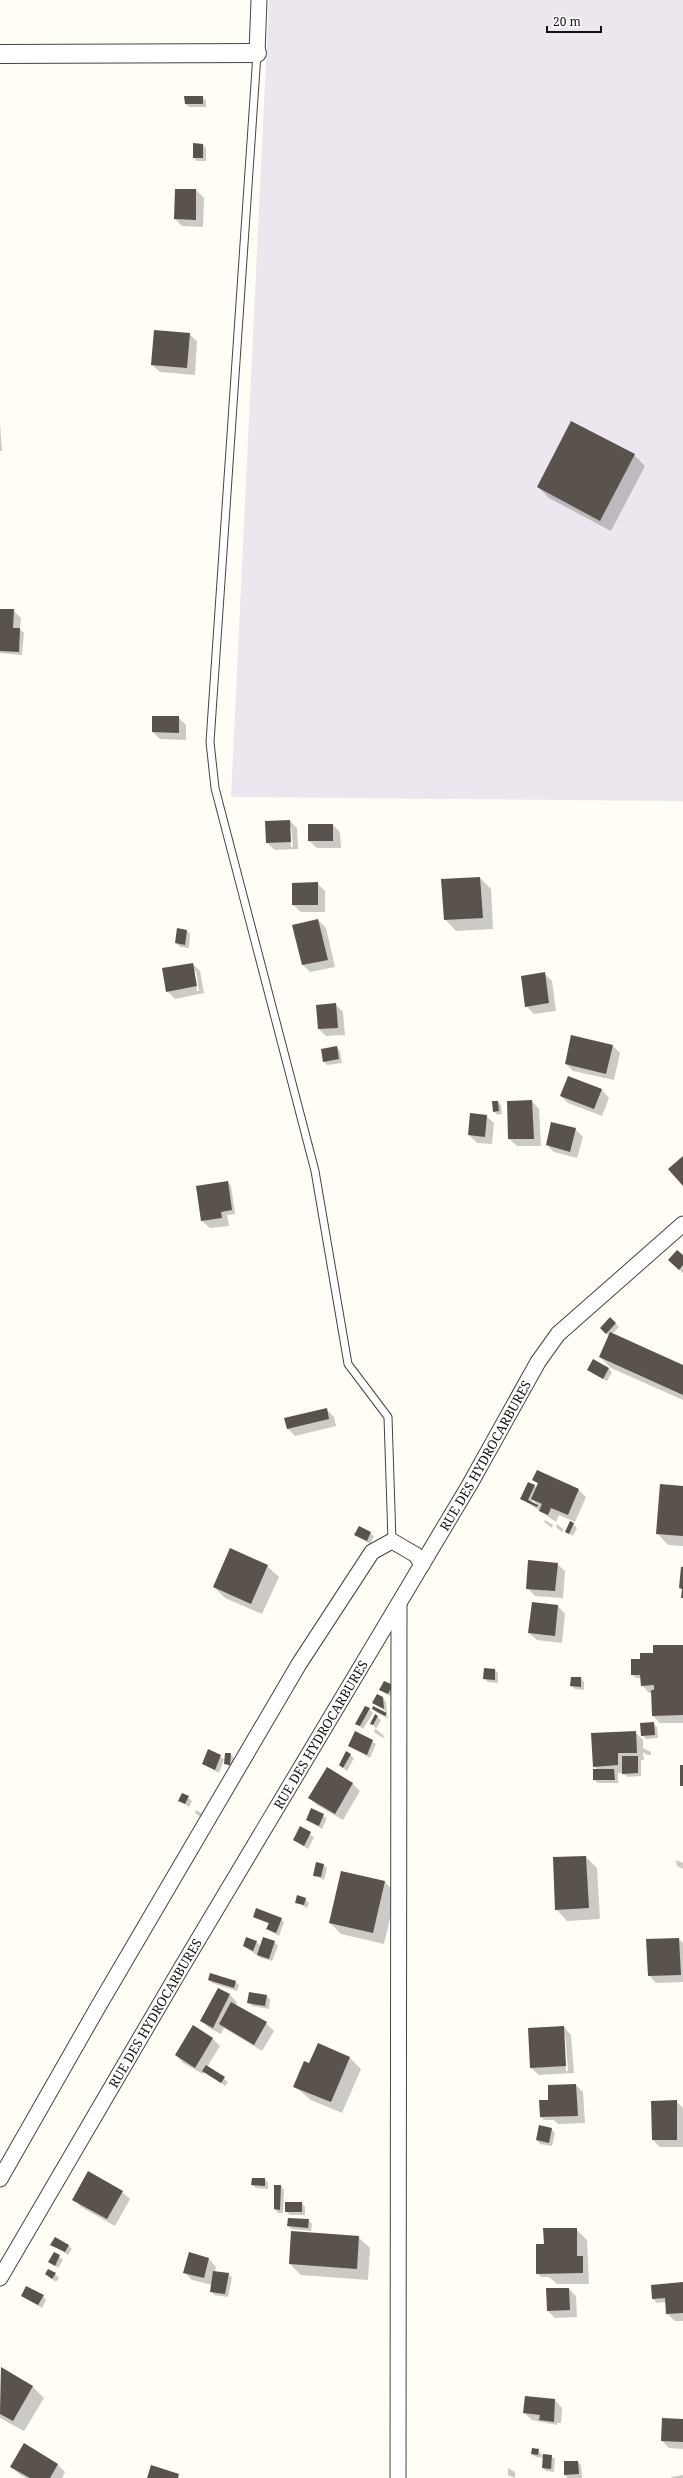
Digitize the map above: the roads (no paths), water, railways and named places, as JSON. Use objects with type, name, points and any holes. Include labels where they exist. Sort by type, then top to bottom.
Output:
[{"type":"street","points":[[0,54],[257,53],[259,0]]},
{"type":"street","name":"RUE DES HYDROCARBURES","points":[[0,2278],[184,1963],[422,1565],[538,1362],[558,1334],[683,1224]]},
{"type":"street","points":[[0,2179],[98,2007],[298,1664],[372,1552],[392,1541],[416,1555],[422,1565]]},
{"type":"street","points":[[398,2478],[399,1604]]},
{"type":"lane","points":[[257,53],[210,742],[216,788],[314,1171],[348,1364],[388,1417],[392,1541]]}]
